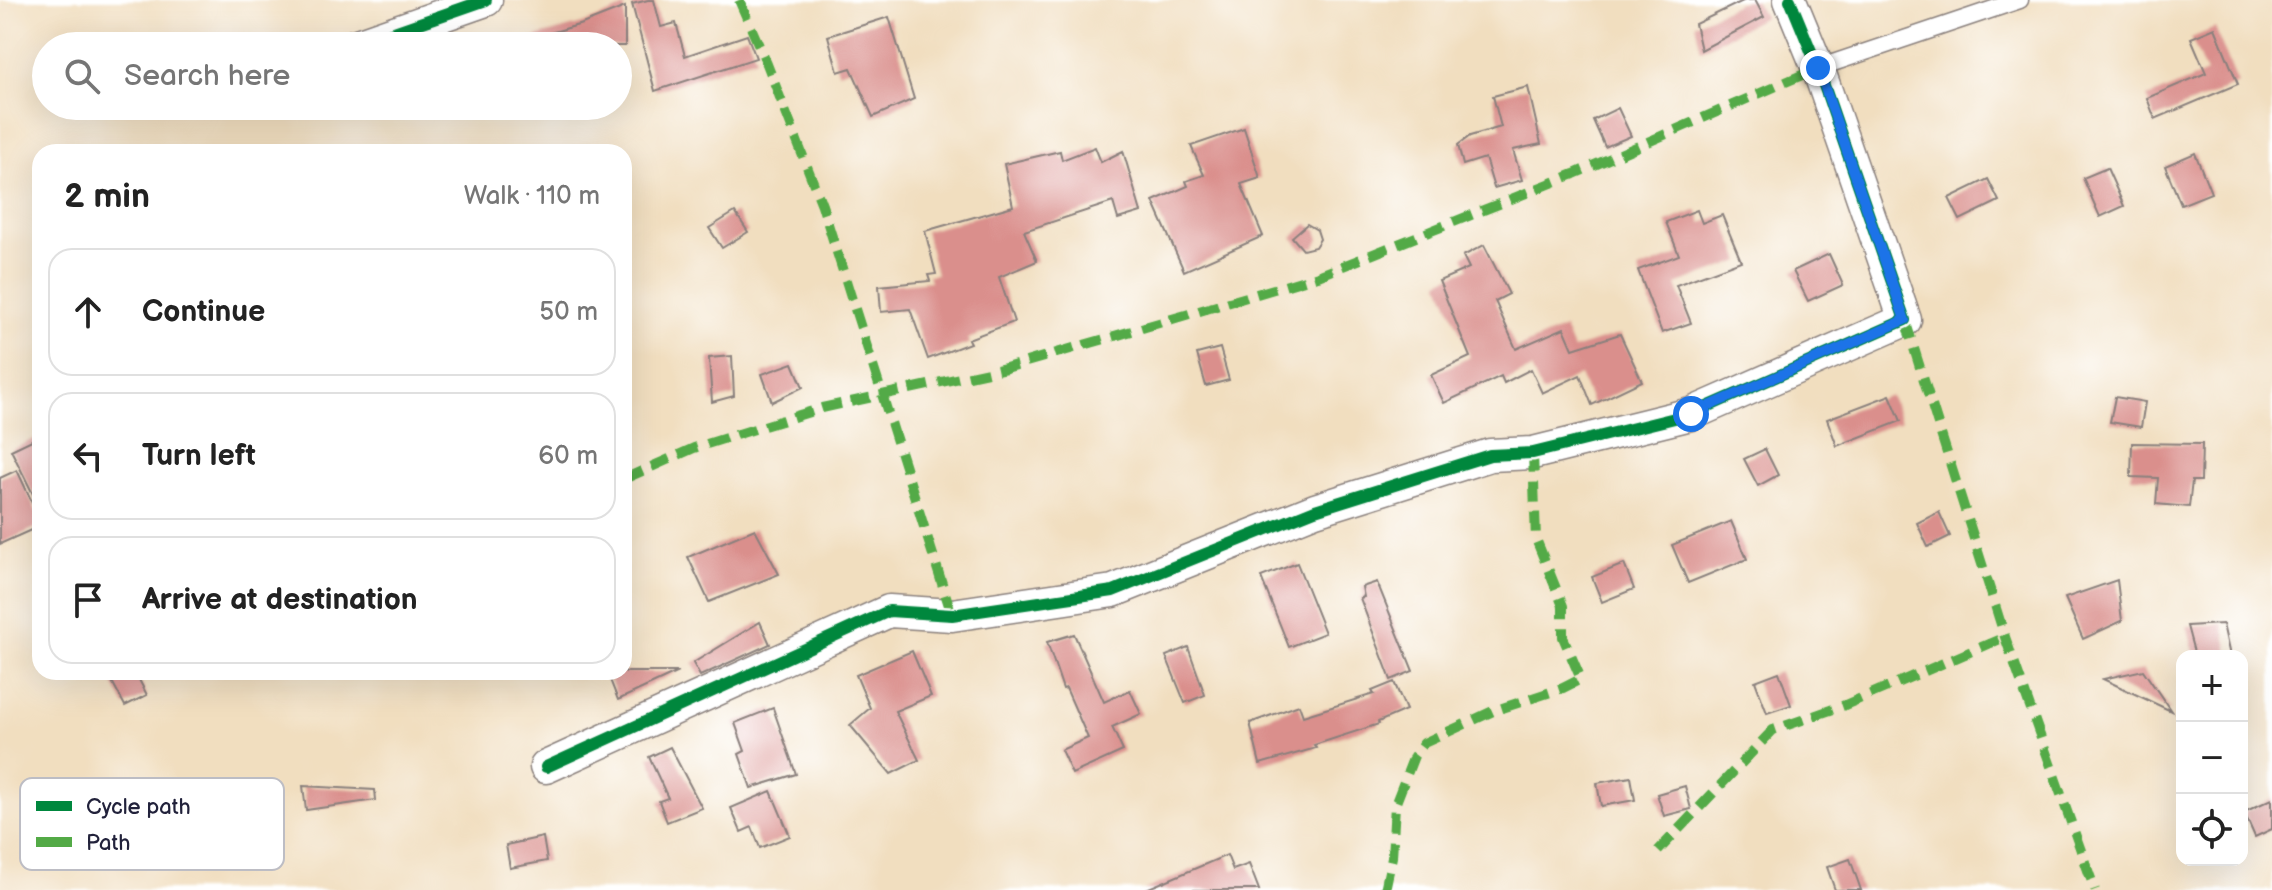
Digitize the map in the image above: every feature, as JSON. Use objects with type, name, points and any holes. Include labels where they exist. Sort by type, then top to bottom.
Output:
[{"type":"street","points":[[394,32],[486,0]]},
{"type":"street","points":[[546,767],[889,611],[952,615],[1113,591],[1315,510],[1490,455],[1533,453],[1691,414],[1905,320],[1818,68],[1790,0]]},
{"type":"lane","points":[[1818,68],[2020,0]]},
{"type":"building","points":[[654,0],[661,27],[676,23],[685,56],[747,35],[756,58],[655,91],[632,4]]},
{"type":"building","points":[[1745,0],[1755,0],[1764,17],[1701,50],[1695,24]]},
{"type":"building","points":[[625,7],[625,32],[554,32]]},
{"type":"building","points":[[889,17],[914,99],[873,117],[851,68],[838,72],[828,36]]},
{"type":"building","points":[[2215,28],[2238,84],[2155,119],[2147,98],[2206,73],[2191,38]]},
{"type":"building","points":[[1528,87],[1541,144],[1513,150],[1522,180],[1494,188],[1485,158],[1463,165],[1458,145],[1470,136],[1501,127],[1493,96]]},
{"type":"building","points":[[1618,108],[1631,136],[1605,147],[1593,120]]},
{"type":"building","points":[[1244,128],[1260,178],[1241,184],[1263,236],[1184,271],[1153,201],[1188,186],[1186,181],[1204,175],[1191,146]]},
{"type":"building","points":[[1095,147],[1101,162],[1123,151],[1141,212],[1118,219],[1113,202],[1024,231],[1037,261],[999,277],[1014,322],[968,339],[970,343],[928,359],[910,309],[881,312],[879,286],[930,281],[928,275],[936,274],[925,231],[1013,206],[1004,164],[1060,151],[1062,160]]},
{"type":"building","points":[[2195,153],[2211,193],[2181,205],[2165,166]]},
{"type":"building","points":[[2107,168],[2124,206],[2100,217],[2083,178]]},
{"type":"building","points":[[1988,179],[1999,201],[1960,220],[1949,198]]},
{"type":"building","points":[[1697,210],[1702,223],[1722,215],[1741,261],[1676,285],[1691,323],[1662,333],[1638,270],[1679,255],[1666,222]]},
{"type":"building","points":[[735,212],[748,232],[722,248],[709,228]]},
{"type":"building","points":[[1307,224],[1317,230],[1320,239],[1315,247],[1303,250],[1292,237]]},
{"type":"building","points":[[1484,245],[1509,294],[1495,301],[1516,349],[1564,328],[1573,349],[1620,334],[1642,381],[1592,405],[1580,375],[1542,393],[1531,369],[1504,383],[1501,376],[1444,403],[1431,375],[1470,357],[1439,281],[1469,268],[1463,256]]},
{"type":"building","points":[[1829,254],[1843,285],[1808,301],[1793,271]]},
{"type":"building","points":[[1220,348],[1229,380],[1206,386],[1197,354]]},
{"type":"building","points":[[732,356],[734,396],[712,402],[709,358]]},
{"type":"building","points":[[793,363],[803,387],[772,402],[762,374]]},
{"type":"building","points":[[1890,395],[1901,421],[1837,446],[1827,419]]},
{"type":"building","points":[[2115,397],[2145,402],[2141,427],[2110,422]]},
{"type":"building","points":[[32,440],[32,492],[11,450]]},
{"type":"building","points":[[2132,443],[2202,444],[2201,481],[2192,481],[2189,507],[2156,504],[2158,478],[2131,477]]},
{"type":"building","points":[[1765,449],[1778,475],[1758,486],[1744,459]]},
{"type":"building","points":[[17,470],[32,502],[32,530],[0,544],[0,478]]},
{"type":"building","points":[[1939,512],[1950,536],[1928,547],[1917,523]]},
{"type":"building","points":[[1731,521],[1747,559],[1688,583],[1672,545]]},
{"type":"building","points":[[755,529],[779,574],[709,602],[688,557]]},
{"type":"building","points":[[1297,563],[1325,633],[1289,647],[1261,577]]},
{"type":"building","points":[[1624,564],[1634,589],[1602,602],[1592,577]]},
{"type":"building","points":[[2117,580],[2122,621],[2083,639],[2065,598]]},
{"type":"building","points":[[1377,582],[1413,671],[1391,680],[1360,598],[1364,597],[1362,587]]},
{"type":"building","points":[[760,622],[770,644],[700,676],[693,663]]},
{"type":"building","points":[[2223,624],[2229,650],[2193,650],[2187,626]]},
{"type":"building","points":[[1074,634],[1104,702],[1130,690],[1141,714],[1112,727],[1123,751],[1072,774],[1061,750],[1088,738],[1066,688],[1063,689],[1047,642]]},
{"type":"building","points":[[1188,647],[1205,695],[1185,703],[1166,656]]},
{"type":"building","points":[[912,651],[931,696],[895,711],[919,760],[891,774],[850,725],[870,708],[856,675]]},
{"type":"building","points":[[2143,670],[2171,711],[2103,679]]},
{"type":"building","points":[[632,672],[678,672],[618,700],[610,680],[632,680]]},
{"type":"building","points":[[1779,672],[1791,705],[1767,713],[1755,681]]},
{"type":"building","points":[[111,680],[139,680],[147,695],[125,706]]},
{"type":"building","points":[[1394,682],[1406,710],[1379,724],[1314,745],[1316,748],[1260,764],[1250,723],[1299,705],[1303,716],[1374,694],[1372,691]]},
{"type":"building","points":[[773,708],[796,774],[751,788],[739,754],[745,751],[735,723]]},
{"type":"building","points":[[670,747],[702,808],[667,822],[659,801],[668,798],[649,757]]},
{"type":"building","points":[[1631,777],[1635,800],[1601,806],[1597,783]]},
{"type":"building","points":[[303,786],[375,790],[376,800],[306,810]]},
{"type":"building","points":[[1685,786],[1691,809],[1664,816],[1657,794]]},
{"type":"building","points":[[771,791],[790,836],[760,848],[752,827],[741,832],[731,808]]},
{"type":"building","points":[[2272,799],[2272,829],[2255,837],[2248,821],[2248,810]]},
{"type":"building","points":[[543,837],[547,861],[510,868],[506,845]]},
{"type":"building","points":[[1227,855],[1233,870],[1249,864],[1259,890],[1144,890]]},
{"type":"building","points":[[1850,859],[1861,890],[1835,890],[1827,867]]},
{"type":"marked path","points":[[739,0],[822,205],[952,615]]},
{"type":"marked path","points":[[632,475],[694,448],[822,408],[1006,368],[1318,276],[1574,174],[1818,68]]},
{"type":"marked path","points":[[1905,320],[2005,637],[2095,890]]},
{"type":"marked path","points":[[1385,890],[1392,857],[1395,805],[1414,756],[1424,743],[1493,711],[1581,679],[1563,637],[1563,606],[1536,539],[1533,453]]},
{"type":"marked path","points":[[1658,851],[1773,730],[1845,705],[2005,637]]},
{"type":"cycle path","points":[[394,32],[486,0]]},
{"type":"cycle path","points":[[546,767],[889,611],[952,615],[1113,591],[1315,510],[1490,455],[1533,453],[1691,414],[1905,320],[1818,68],[1790,0]]},
{"type":"route","points":[[1691,414],[1905,320],[1818,68]]}]
